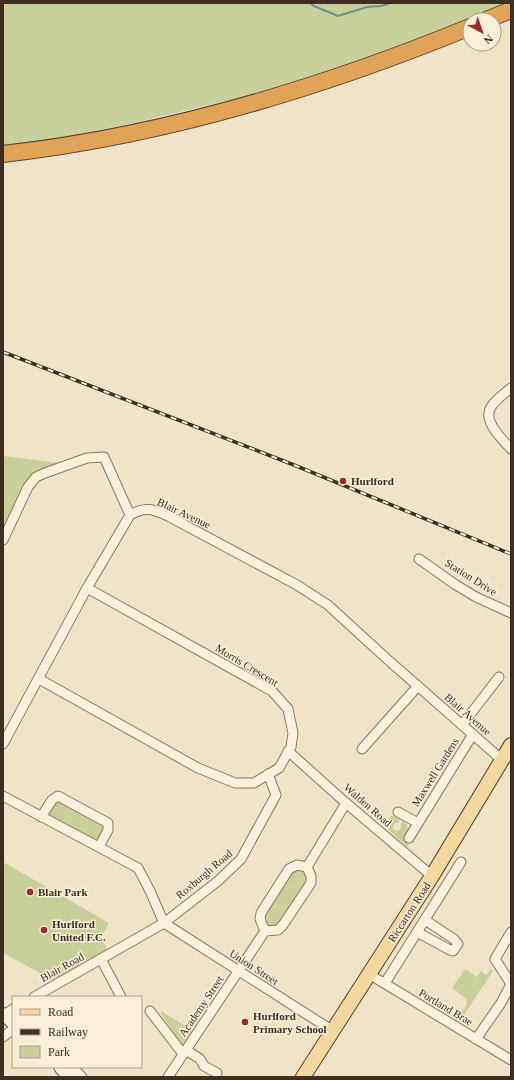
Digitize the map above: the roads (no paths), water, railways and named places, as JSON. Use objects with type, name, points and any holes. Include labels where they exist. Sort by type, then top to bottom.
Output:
[{"type":"highway","points":[[3,154],[123,134],[231,109],[338,77],[390,59],[462,30]]},
{"type":"main road","name":"Riccarton Road","points":[[303,1077],[432,876],[511,745]]},
{"type":"main road","points":[[61,1068],[69,1077]]},
{"type":"street","points":[[511,388],[490,408],[488,416],[494,431],[511,449]]},
{"type":"street","points":[[3,540],[28,487],[36,477],[45,472],[87,458],[104,457],[130,515],[87,588],[3,744]]},
{"type":"street","name":"Blair Avenue","points":[[130,515],[138,510],[155,510],[297,585],[328,605],[502,760]]},
{"type":"street","name":"Station Drive","points":[[419,559],[476,597],[511,613]]},
{"type":"street","name":"Morris Crescent","points":[[39,679],[198,768],[235,783],[254,783],[279,768],[291,747],[293,733],[288,709],[272,691],[87,588]]},
{"type":"street","points":[[462,725],[498,677]]},
{"type":"street","points":[[362,749],[418,686]]},
{"type":"street","name":"Maxwell Gardens","points":[[409,838],[473,734]]},
{"type":"street","name":"Walden Road","points":[[288,752],[432,876]]},
{"type":"street","name":"Roxburgh Road","points":[[164,923],[218,881],[241,859],[276,795],[268,774]]},
{"type":"street","points":[[3,796],[138,868],[164,923]]},
{"type":"street","points":[[41,817],[52,800],[58,796],[108,823],[108,830],[99,847]]},
{"type":"street","points":[[307,867],[346,803]]},
{"type":"street","name":"Maxwell Gardens","points":[[398,812],[418,823]]},
{"type":"street","name":"Riccarton Road","points":[[385,983],[461,862]]},
{"type":"street","points":[[297,865],[307,867],[311,876],[311,883],[283,926],[278,930],[265,930],[260,919],[261,913],[289,869],[297,865]]},
{"type":"street","name":"Riccarton Road","points":[[418,932],[453,951],[458,944],[454,939],[425,920]]},
{"type":"street","name":"Blair Road","points":[[36,996],[164,923]]},
{"type":"street","name":"Union Street","points":[[164,923],[333,1031]]},
{"type":"street","name":"Academy Street","points":[[168,1077],[265,930]]},
{"type":"street","points":[[476,1039],[501,1003],[511,984],[495,959],[511,932]]},
{"type":"street","points":[[101,959],[120,996]]},
{"type":"street","name":"Portland Brae","points":[[370,974],[511,1060]]},
{"type":"street","name":"Academy Street","points":[[150,1011],[184,1052]]},
{"type":"street","points":[[3,1037],[12,1030]]},
{"type":"street","points":[[184,1052],[200,1059],[204,1066],[217,1073]]},
{"type":"street","points":[[73,1068],[82,1077]]},
{"type":"waterway","points":[[310,3],[338,16],[367,7],[381,6],[391,3]]},
{"type":"railway","points":[[3,352],[294,465],[511,554]]},
{"type":"place","name":"Hurlford","points":[[343,481]]},
{"type":"place","name":"Blair Park","points":[[30,892]]},
{"type":"place","name":"Hurlford United F.C.","points":[[44,930]]},
{"type":"place","name":"Hurlford Primary School","points":[[245,1022]]}]
